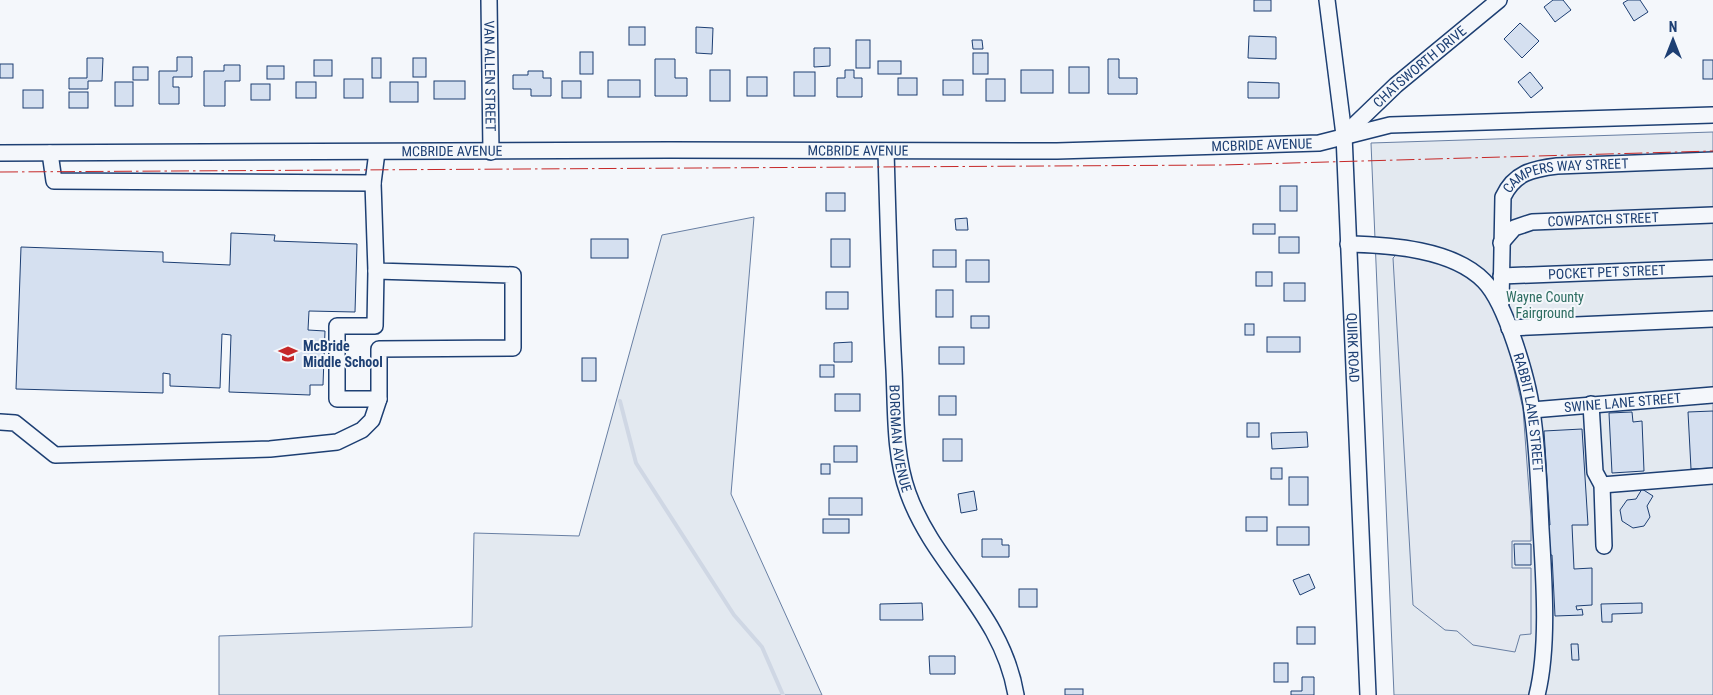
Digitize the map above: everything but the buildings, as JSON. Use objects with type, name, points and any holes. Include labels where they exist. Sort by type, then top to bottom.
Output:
[{"type":"street","name":"VAN ALLEN STREET","points":[[489,0],[492,152]]},
{"type":"street","name":"QUIRK ROAD","points":[[1327,0],[1344,135],[1368,695]]},
{"type":"street","name":"CHATSWORTH DRIVE","points":[[1344,135],[1396,85],[1499,0]]},
{"type":"street","name":"MCBRIDE AVENUE","points":[[0,153],[1057,150],[1202,147],[1319,143],[1344,135],[1390,125],[1713,115]]},
{"type":"street","name":"BORGMAN AVENUE","points":[[886,150],[891,316],[900,464],[908,491],[921,522],[978,604],[995,634],[1008,664],[1016,695]]},
{"type":"street","points":[[377,152],[373,183],[376,271],[375,326],[337,326],[337,399],[379,399]]},
{"type":"street","points":[[50,153],[54,181],[373,183]]},
{"type":"street","name":"CAMPERS WAY STREET","points":[[1501,305],[1503,197],[1509,184],[1522,174],[1534,168],[1713,160]]},
{"type":"street","name":"COWPATCH STREET","points":[[1501,243],[1514,228],[1532,222],[1713,214]]},
{"type":"street","name":"RABBIT LANE STREET","points":[[1348,244],[1374,244],[1448,258],[1485,281],[1501,305],[1532,410],[1544,569],[1544,620],[1537,695]]},
{"type":"street","name":"POCKET PET STREET","points":[[1501,276],[1713,268]]},
{"type":"street","points":[[0,422],[15,423],[56,455],[270,449],[337,442],[362,430],[372,420],[379,399],[379,349],[513,348],[513,274],[376,271]]},
{"type":"street","points":[[1509,328],[1713,319]]},
{"type":"street","name":"SWINE LANE STREET","points":[[1532,410],[1713,395]]},
{"type":"street","points":[[1591,404],[1595,472],[1602,485],[1604,546]]},
{"type":"street","points":[[1602,485],[1713,476]]},
{"type":"green space","name":"Wayne County Fairground","points":[[1713,132],[1713,695],[1394,695],[1371,143]]},
{"type":"green space","points":[[754,217],[731,494],[822,695],[219,695],[219,636],[472,627],[474,533],[579,536],[662,235]]},
{"type":"shaded area","points":[[1406,245],[1488,277],[1511,357],[1523,409],[1531,518],[1531,541],[1512,541],[1512,568],[1531,568],[1531,634],[1520,635],[1515,652],[1473,645],[1457,631],[1445,630],[1413,605],[1393,258]]},
{"type":"waterway","points":[[620,401],[636,463],[734,615],[762,647],[783,695]]},
{"type":"power","points":[[0,172],[1222,165],[1713,151]]},
{"type":"place","name":"McBride Middle School","points":[[288,354]]}]
